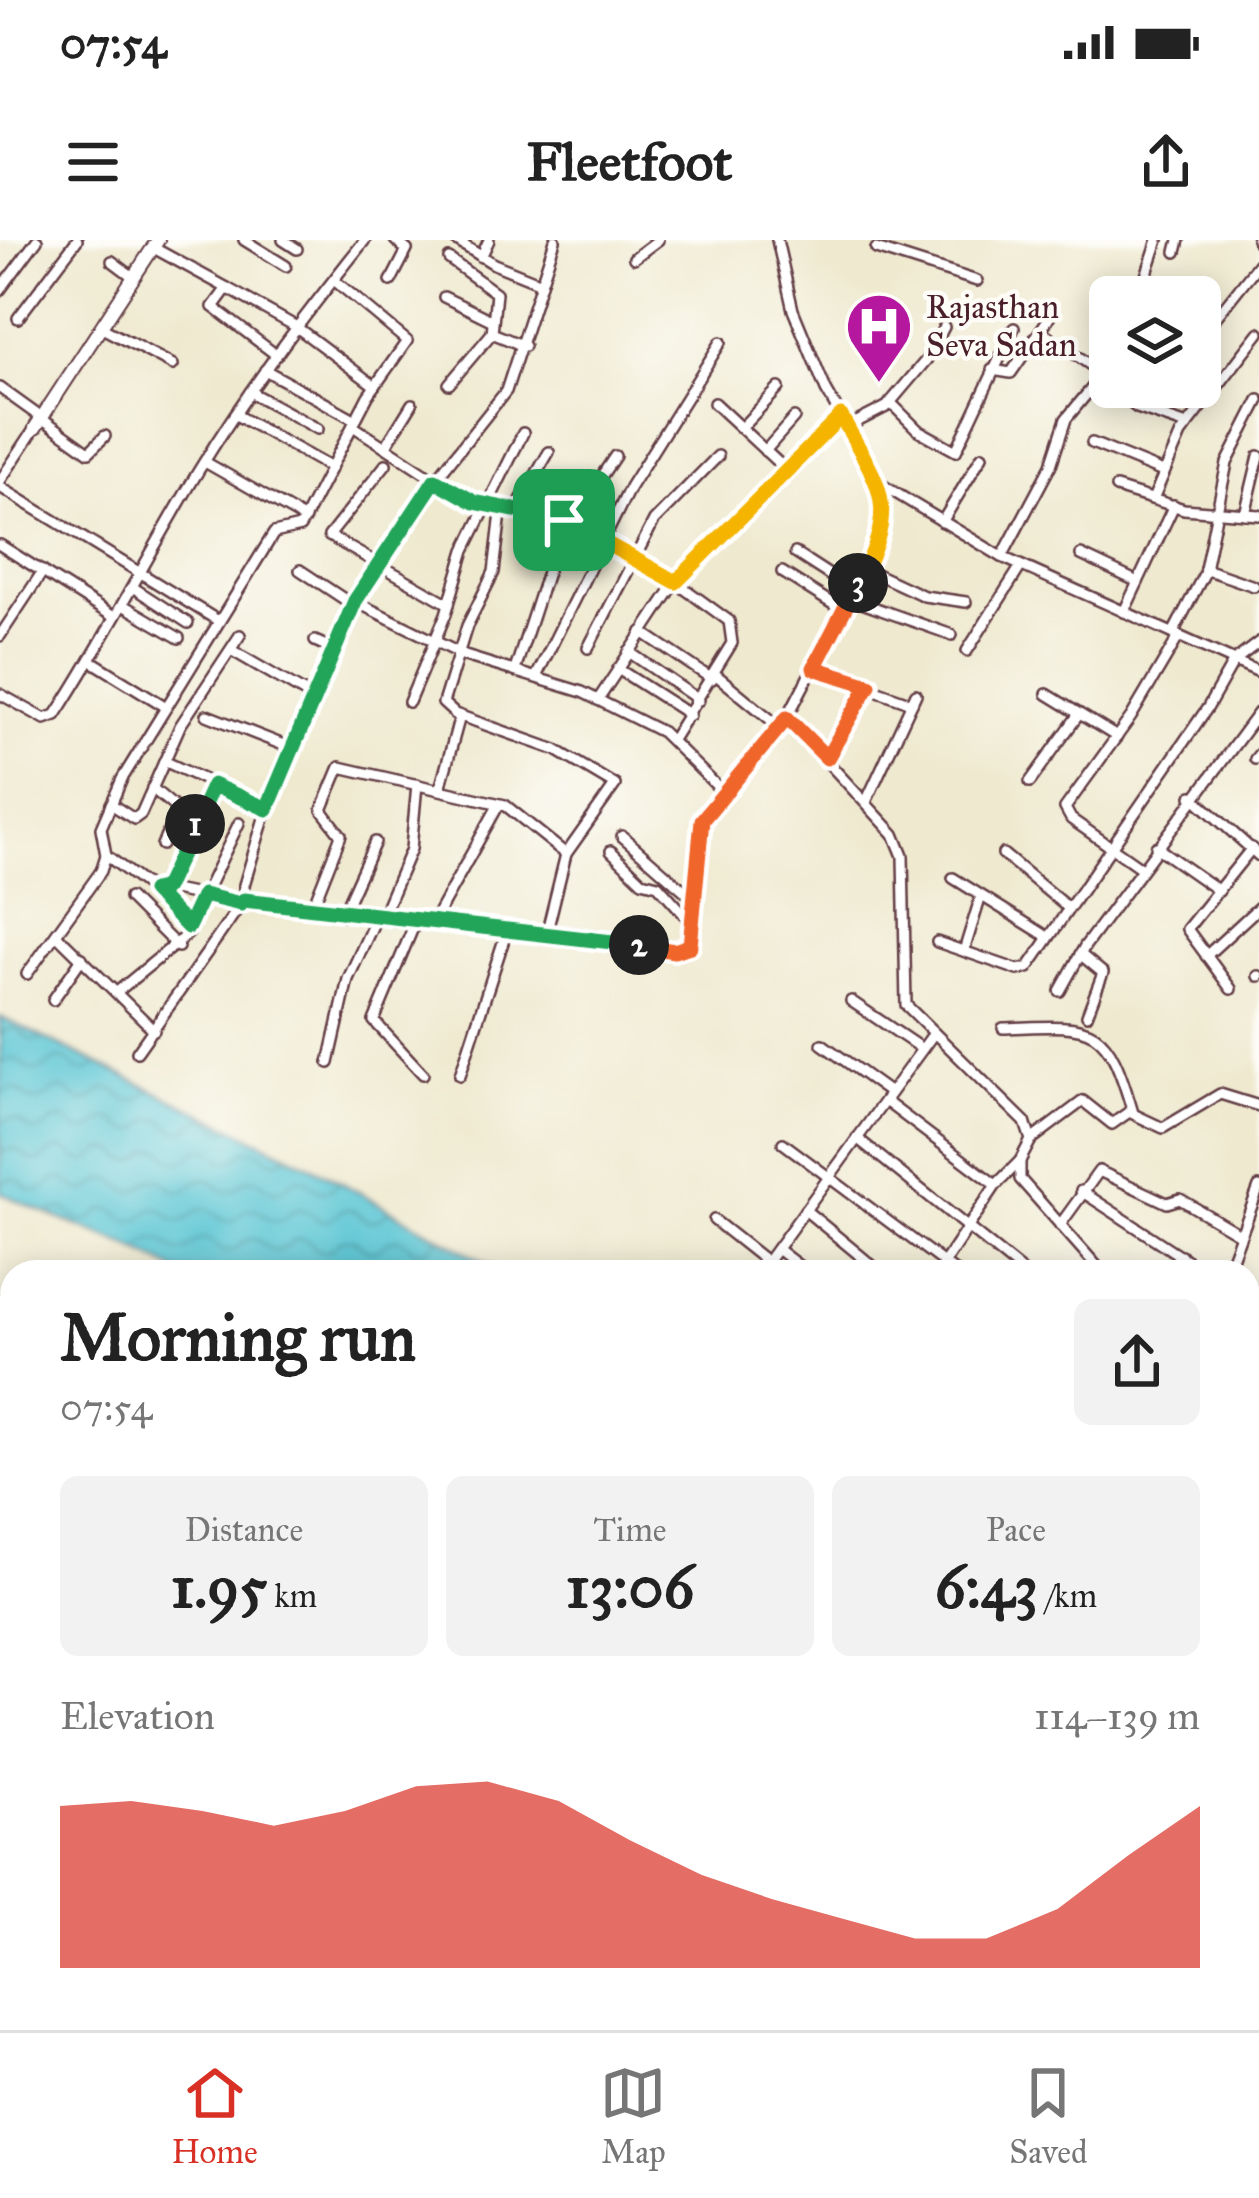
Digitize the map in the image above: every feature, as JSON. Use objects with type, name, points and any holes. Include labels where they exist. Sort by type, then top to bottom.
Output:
[{"type":"street","points":[[0,290],[37,240]]},
{"type":"street","points":[[18,318],[77,240]]},
{"type":"street","points":[[244,240],[286,266]]},
{"type":"street","points":[[284,240],[297,249]]},
{"type":"street","points":[[0,694],[50,720],[250,392],[364,240]]},
{"type":"street","points":[[391,281],[407,250],[395,240]]},
{"type":"street","points":[[455,240],[542,283]]},
{"type":"street","points":[[482,257],[490,240]]},
{"type":"street","points":[[137,1052],[243,902],[267,809],[354,603],[435,480],[496,407],[524,346],[555,240]]},
{"type":"street","points":[[634,258],[658,240]]},
{"type":"street","points":[[159,889],[415,923],[548,931],[682,951],[690,946],[699,831],[708,808],[784,723],[882,531],[879,483],[841,416],[793,310],[777,240]]},
{"type":"street","points":[[1146,276],[1157,240]]},
{"type":"street","points":[[217,620],[0,484],[104,328],[132,276],[155,243],[296,326],[375,386]]},
{"type":"street","points":[[876,249],[977,281]]},
{"type":"street","points":[[449,259],[496,292],[492,327],[449,384]]},
{"type":"street","points":[[112,261],[132,276]]},
{"type":"street","points":[[1221,311],[1259,263]]},
{"type":"street","points":[[27,974],[101,871],[106,855],[101,828],[163,705],[274,533],[295,532],[304,519],[354,423],[407,337],[334,280]]},
{"type":"street","points":[[227,288],[213,307],[275,354]]},
{"type":"street","points":[[444,297],[524,346]]},
{"type":"street","points":[[992,370],[1011,373],[1049,318]]},
{"type":"street","points":[[847,428],[889,404],[927,358],[944,327]]},
{"type":"street","points":[[104,328],[173,365]]},
{"type":"street","points":[[889,404],[918,430],[956,452],[1014,328]]},
{"type":"street","points":[[1041,331],[1089,363]]},
{"type":"street","points":[[1221,381],[1259,333]]},
{"type":"street","points":[[536,676],[607,542],[629,487],[721,342]]},
{"type":"street","points":[[265,370],[354,423],[465,499],[567,521],[676,582],[733,625],[732,643],[672,740]]},
{"type":"street","points":[[0,388],[37,424],[93,453],[105,436]]},
{"type":"street","points":[[741,428],[778,388]]},
{"type":"street","points":[[250,392],[318,429]]},
{"type":"street","points":[[1002,557],[1051,465],[1066,419],[1089,393]]},
{"type":"street","points":[[1141,868],[1071,819],[1065,808],[1117,737],[1176,635],[1205,569],[1227,463],[1259,400]]},
{"type":"street","points":[[386,446],[412,404]]},
{"type":"street","points":[[714,404],[785,469]]},
{"type":"street","points":[[1137,408],[1187,425]]},
{"type":"street","points":[[1153,499],[1187,425],[1200,408]]},
{"type":"street","points":[[236,415],[332,468]]},
{"type":"street","points":[[598,700],[676,582],[841,416]]},
{"type":"street","points":[[765,451],[794,418]]},
{"type":"street","points":[[409,702],[487,504],[523,434]]},
{"type":"street","points":[[1092,443],[1163,472]]},
{"type":"street","points":[[517,507],[549,452]]},
{"type":"street","points":[[515,670],[567,521],[614,456]]},
{"type":"street","points":[[588,648],[659,514],[718,456]]},
{"type":"street","points":[[943,522],[982,456]]},
{"type":"street","points":[[1245,514],[1259,456]]},
{"type":"street","points":[[205,462],[304,519]]},
{"type":"street","points":[[386,464],[329,536],[449,604]]},
{"type":"street","points":[[879,483],[1002,557],[1259,672]]},
{"type":"street","points":[[1116,488],[1174,505],[1259,515]]},
{"type":"street","points":[[502,505],[494,572],[458,653],[443,703],[460,716],[556,750],[612,780],[612,794],[566,854],[548,931]]},
{"type":"street","points":[[1124,611],[1174,505]]},
{"type":"street","points":[[0,544],[114,617]]},
{"type":"street","points":[[795,553],[852,595],[952,635]]},
{"type":"street","points":[[1081,555],[1138,582]]},
{"type":"street","points":[[967,651],[1022,566]]},
{"type":"street","points":[[866,568],[924,596],[966,602]]},
{"type":"street","points":[[1205,569],[1254,586]]},
{"type":"street","points":[[299,570],[354,603],[458,653],[598,700],[672,740],[724,792]]},
{"type":"street","points":[[0,636],[43,571]]},
{"type":"street","points":[[782,572],[844,610]]},
{"type":"street","points":[[134,588],[188,622]]},
{"type":"street","points":[[123,605],[179,638]]},
{"type":"street","points":[[642,632],[784,723],[827,758],[894,834],[903,856],[908,900],[906,1005],[1024,1122],[1031,1140]]},
{"type":"street","points":[[111,804],[136,819],[187,715],[240,635]]},
{"type":"street","points":[[315,640],[335,650]]},
{"type":"street","points":[[937,942],[1024,971],[1234,661],[1259,642]]},
{"type":"street","points":[[231,650],[312,697]]},
{"type":"street","points":[[629,652],[699,700]]},
{"type":"street","points":[[90,660],[163,705]]},
{"type":"street","points":[[814,668],[914,699],[866,802]]},
{"type":"street","points":[[618,669],[690,715]]},
{"type":"street","points":[[827,758],[869,685]]},
{"type":"street","points":[[1047,694],[1117,737]]},
{"type":"street","points":[[1060,991],[1192,796],[1259,712]]},
{"type":"street","points":[[1030,782],[1079,714]]},
{"type":"street","points":[[207,715],[291,748]]},
{"type":"street","points":[[440,789],[460,716]]},
{"type":"street","points":[[164,761],[267,809]]},
{"type":"street","points":[[311,910],[341,836],[322,809],[340,767],[505,806],[566,854]]},
{"type":"street","points":[[329,1063],[348,979],[411,849],[417,784]]},
{"type":"street","points":[[159,889],[213,785]]},
{"type":"street","points":[[152,788],[178,810],[162,845]]},
{"type":"street","points":[[1192,796],[1255,852],[1187,928],[1231,989]]},
{"type":"street","points":[[432,924],[497,806]]},
{"type":"street","points":[[117,992],[178,946],[239,823]]},
{"type":"street","points":[[622,836],[694,899]]},
{"type":"street","points":[[343,915],[375,842]]},
{"type":"street","points":[[1156,847],[1219,891]]},
{"type":"street","points":[[610,851],[636,876],[658,885],[693,924]]},
{"type":"street","points":[[1003,854],[1069,908]]},
{"type":"street","points":[[106,855],[159,889],[188,927]]},
{"type":"street","points":[[953,878],[1048,937]]},
{"type":"street","points":[[964,951],[981,896]]},
{"type":"street","points":[[129,898],[178,946]]},
{"type":"street","points":[[1206,956],[1259,907]]},
{"type":"street","points":[[415,923],[374,1021],[424,1074]]},
{"type":"street","points":[[460,1075],[508,927]]},
{"type":"street","points":[[57,935],[154,1030]]},
{"type":"street","points":[[1081,954],[1103,973],[1088,1015]]},
{"type":"street","points":[[53,1000],[82,958]]},
{"type":"street","points":[[851,1000],[922,1049]]},
{"type":"street","points":[[1003,1028],[1054,1026],[1102,1039],[1114,1052],[1133,1113],[1162,1128],[1220,1094],[1259,1106]]},
{"type":"street","points":[[769,1260],[934,1033]]},
{"type":"street","points":[[822,1044],[996,1185]]},
{"type":"street","points":[[944,1260],[1031,1140],[1083,1100],[1112,1124],[1133,1113]]},
{"type":"street","points":[[857,1138],[1009,1260]]},
{"type":"street","points":[[783,1143],[933,1260]]},
{"type":"street","points":[[1019,1161],[1019,1179],[1091,1260]]},
{"type":"street","points":[[1060,1225],[1095,1173],[1105,1171],[1167,1203],[1180,1199],[1241,1234]]},
{"type":"street","points":[[1081,1191],[1188,1260]]},
{"type":"street","points":[[1231,1260],[1258,1192]]},
{"type":"street","points":[[805,1210],[865,1260]]},
{"type":"street","points":[[714,1220],[764,1260]]},
{"type":"street","points":[[777,1249],[791,1260]]},
{"type":"street","points":[[1176,1260],[1181,1255]]},
{"type":"water","points":[[0,1017],[308,1164],[480,1260],[155,1260],[0,1192]]},
{"type":"place","name":"Rajasthan Seva Sadan","points":[[879,385]]},
{"type":"route","points":[[841,416],[879,483],[879,541],[814,668],[869,685],[846,733],[827,758],[787,718],[708,808],[699,831],[690,946],[674,951],[577,934],[415,923],[244,900],[241,904],[203,895],[188,927],[153,891],[165,888],[213,785],[267,809],[355,601],[435,480],[474,502],[543,511],[564,520],[676,582],[841,416]]}]
